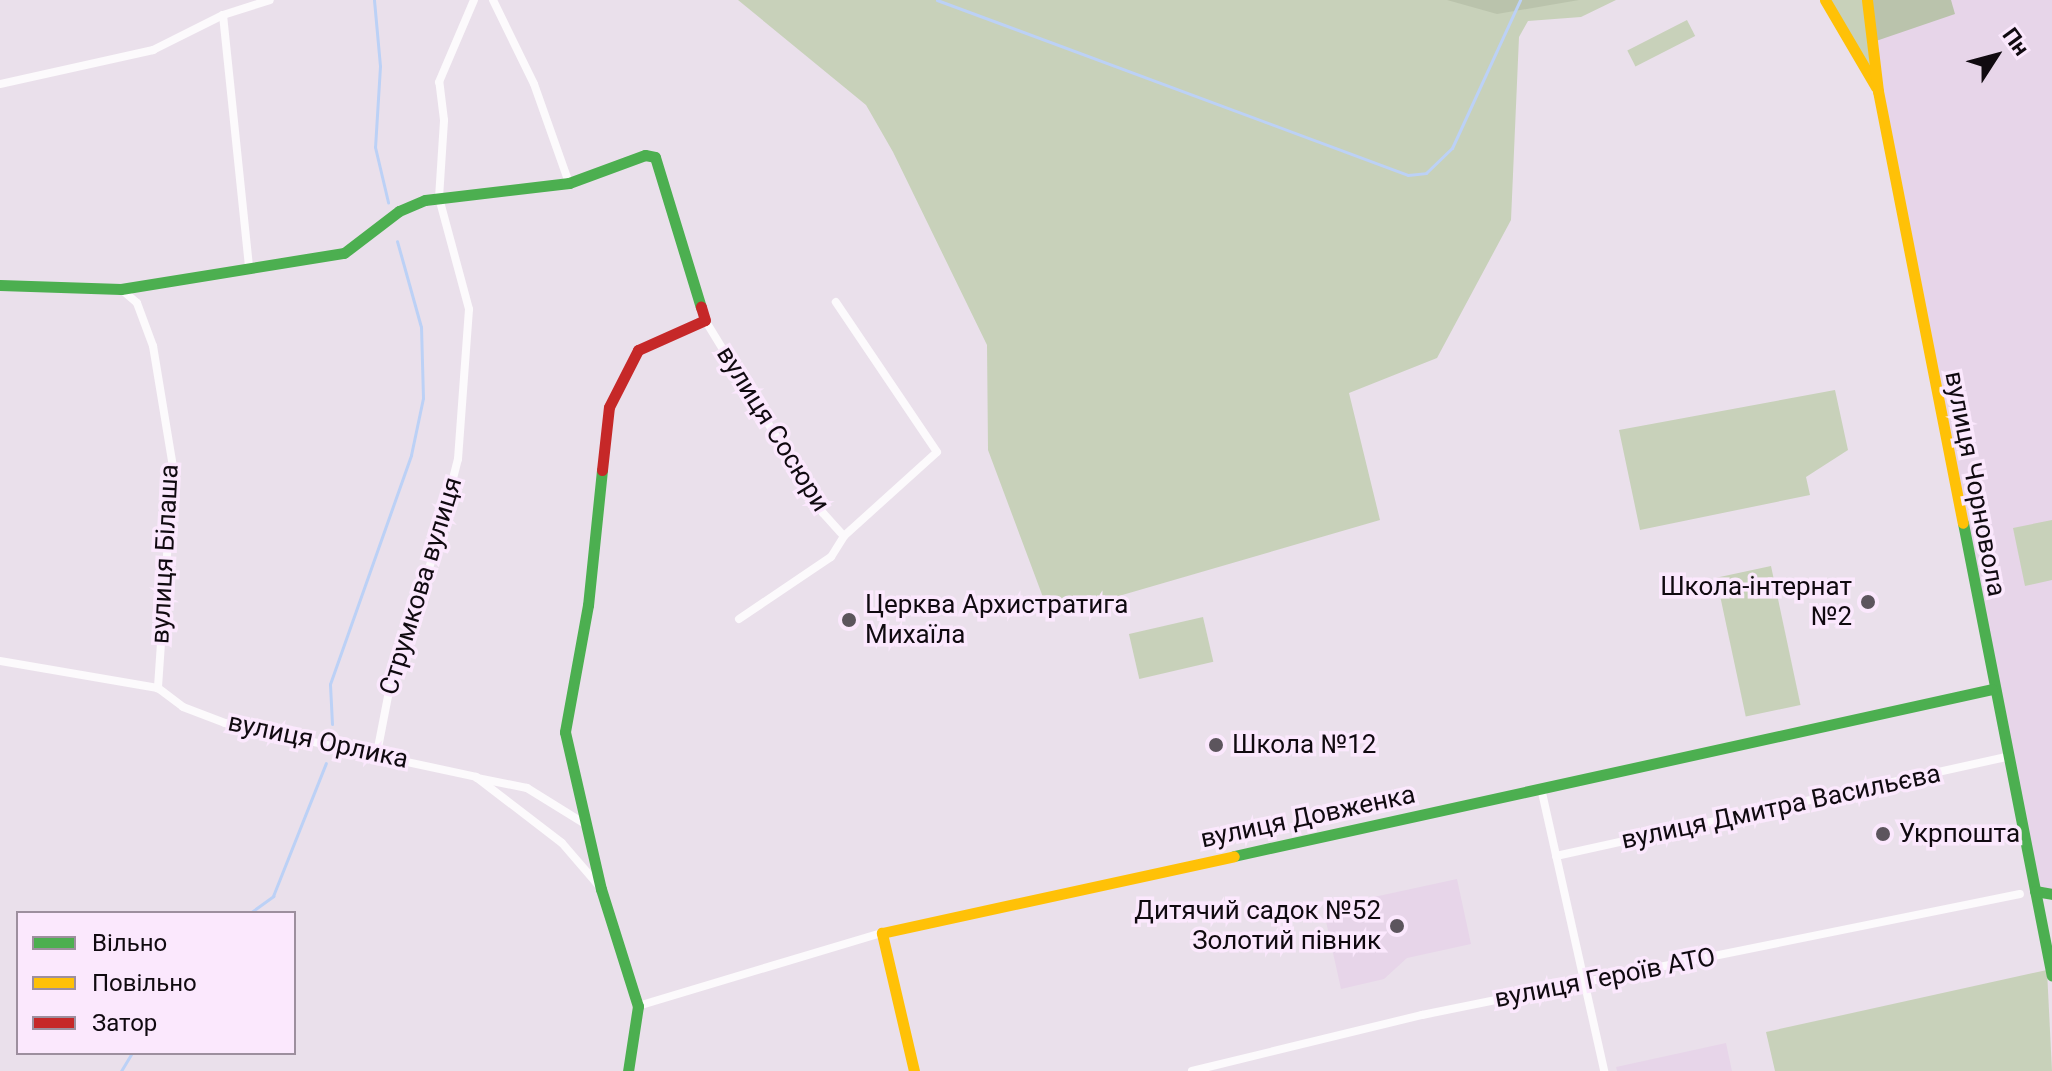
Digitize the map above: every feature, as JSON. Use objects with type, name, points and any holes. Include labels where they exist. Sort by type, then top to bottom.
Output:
[{"type":"street","points":[[0,84],[153,50],[223,15],[270,0]]},
{"type":"street","name":"Струмкова вулиця","points":[[377,753],[391,681],[434,553],[458,459],[465,402],[469,309],[439,198],[444,120],[439,82],[474,0]]},
{"type":"street","points":[[493,0],[534,84],[569,183]]},
{"type":"street","points":[[1825,0],[1878,91]]},
{"type":"street","name":"вулиця Чорновола","points":[[1867,0],[1878,91],[1992,689],[2052,975]]},
{"type":"street","points":[[223,15],[249,266]]},
{"type":"street","points":[[0,285],[121,289],[344,253],[399,211],[439,198],[569,183],[645,155],[655,157],[705,320],[638,350],[609,407],[583,641],[566,709],[568,752],[601,889],[638,1006],[628,1071]]},
{"type":"street","name":"вулиця Білаша","points":[[121,289],[137,303],[149,331],[173,467],[158,688]]},
{"type":"street","points":[[739,619],[831,557],[844,536],[937,452],[836,302]]},
{"type":"street","name":"вулиця Сосюри","points":[[705,320],[823,513],[844,536]]},
{"type":"street","name":"вулиця Орлика","points":[[0,661],[158,688],[183,707],[225,723],[377,753],[476,777],[562,843],[601,889]]},
{"type":"street","name":"вулиця Довженка","points":[[638,1006],[882,933],[1992,689]]},
{"type":"street","name":"вулиця Дмитра Васильєва","points":[[1556,856],[2006,757]]},
{"type":"street","points":[[476,777],[527,788],[587,825]]},
{"type":"street","points":[[1541,788],[1604,1071]]},
{"type":"street","points":[[2035,891],[2052,894]]},
{"type":"street","name":"вулиця Героїв АТО","points":[[1192,1071],[1216,1068],[1584,981],[2020,894]]},
{"type":"street","points":[[882,933],[914,1071]]},
{"type":"shaded area","points":[[1871,0],[2052,0],[2052,890],[2038,887],[1882,91]]},
{"type":"shaded area","name":"Дитячий садок №52 Золотий півник","points":[[1457,879],[1471,944],[1407,958],[1384,979],[1341,989],[1323,908]]},
{"type":"shaded area","points":[[1726,1043],[1732,1071],[1617,1071],[1616,1067]]},
{"type":"green space","points":[[738,0],[1616,0],[1581,17],[1528,21],[1519,37],[1511,220],[1437,358],[1349,393],[1380,520],[1050,616],[988,450],[987,345],[893,152],[866,105]]},
{"type":"green space","points":[[1447,0],[1579,0],[1497,14]]},
{"type":"green space","points":[[1830,0],[1863,0],[1871,72]]},
{"type":"green space","points":[[1871,0],[1951,0],[1955,14],[1876,41]]},
{"type":"green space","points":[[1687,20],[1695,36],[1635,66],[1627,50]]},
{"type":"green space","points":[[1835,390],[1848,450],[1806,477],[1810,495],[1640,530],[1619,430]]},
{"type":"green space","points":[[2052,520],[2052,580],[2025,586],[2013,528]]},
{"type":"green space","points":[[1771,566],[1801,705],[1746,717],[1716,578]]},
{"type":"green space","points":[[1203,617],[1213,662],[1139,679],[1129,634]]},
{"type":"green space","points":[[2047,970],[2052,1071],[1775,1071],[1766,1032]]},
{"type":"waterway","points":[[374,0],[380,66],[375,147],[388,202]]},
{"type":"waterway","points":[[937,0],[1408,175],[1426,173],[1452,148],[1520,0]]},
{"type":"waterway","points":[[332,724],[330,684],[411,455],[423,398],[421,327],[397,241]]},
{"type":"waterway","points":[[253,911],[273,896],[326,763]]},
{"type":"waterway","points":[[121,1071],[131,1055]]},
{"type":"traffic: fast","points":[[0,285],[121,289],[344,253],[399,211],[425,200],[569,183],[645,155],[655,157],[701,307]]},
{"type":"traffic: fast","points":[[602,470],[588,605],[565,732],[601,889],[638,1006],[628,1071]]},
{"type":"traffic: fast","points":[[1963,523],[2052,975]]},
{"type":"traffic: fast","points":[[1234,856],[1992,689]]},
{"type":"traffic: fast","points":[[2035,891],[2052,894]]},
{"type":"traffic: slow","points":[[1825,0],[1876,87]]},
{"type":"traffic: slow","points":[[1867,0],[1878,91],[1963,523]]},
{"type":"traffic: slow","points":[[914,1071],[882,933],[1234,856]]},
{"type":"traffic: jam","points":[[602,470],[609,407],[638,350],[705,320],[701,307]]},
{"type":"place","name":"Школа-інтернат №2","points":[[1868,602]]},
{"type":"place","name":"Церква Архистратига Михаїла","points":[[849,620]]},
{"type":"place","name":"Школа №12","points":[[1216,745]]},
{"type":"place","name":"Укрпошта","points":[[1883,834]]},
{"type":"place","name":"Дитячий садок №52 Золотий півник","points":[[1397,926]]}]
